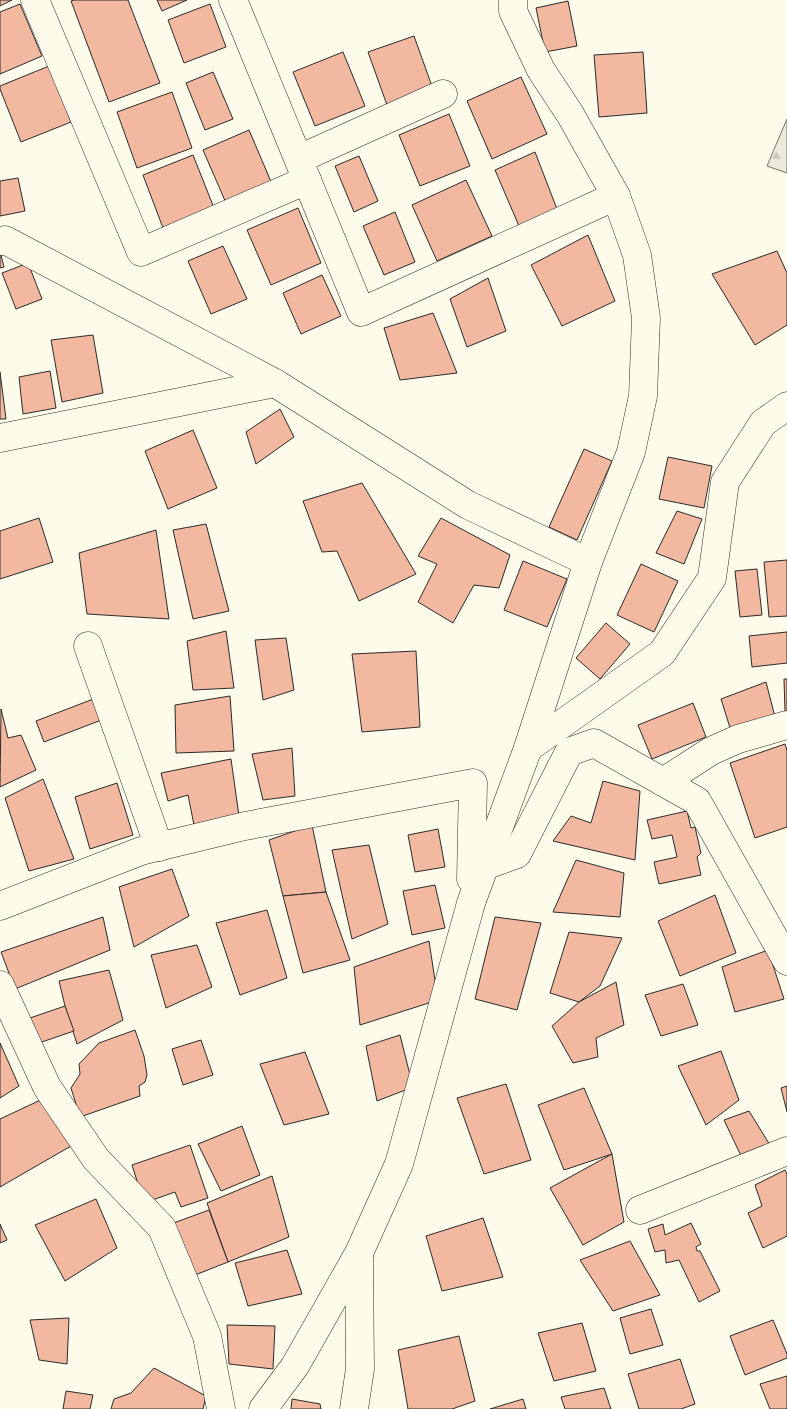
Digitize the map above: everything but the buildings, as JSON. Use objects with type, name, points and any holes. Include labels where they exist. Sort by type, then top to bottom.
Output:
[{"type":"street","points":[[35,0],[141,252],[303,170],[443,94]]},
{"type":"street","points":[[234,0],[361,312],[616,196]]},
{"type":"street","points":[[263,1409],[295,1366],[359,1254],[399,1164],[471,904],[528,748],[588,562],[631,452],[643,396],[646,318],[637,255],[616,196],[570,114],[541,70],[513,11],[512,0]]},
{"type":"street","points":[[0,241],[5,240],[275,383],[468,505],[588,562]]},
{"type":"street","points":[[0,438],[275,383]]},
{"type":"street","points":[[528,748],[662,652],[712,578],[725,482],[762,422],[787,406]]},
{"type":"street","points":[[88,646],[159,847]]},
{"type":"street","points":[[663,782],[711,751],[738,739],[787,725]]},
{"type":"street","points":[[484,866],[518,854],[570,752],[594,743],[696,801],[787,961]]},
{"type":"street","points":[[0,906],[141,851],[245,826],[473,783],[471,904]]},
{"type":"street","points":[[0,985],[47,1087],[96,1159],[162,1228],[207,1336],[221,1409]]},
{"type":"street","points":[[640,1210],[787,1151]]},
{"type":"street","points":[[354,1409],[360,1370],[359,1254]]},
{"type":"green space","points":[[787,119],[787,173],[767,166]]}]
